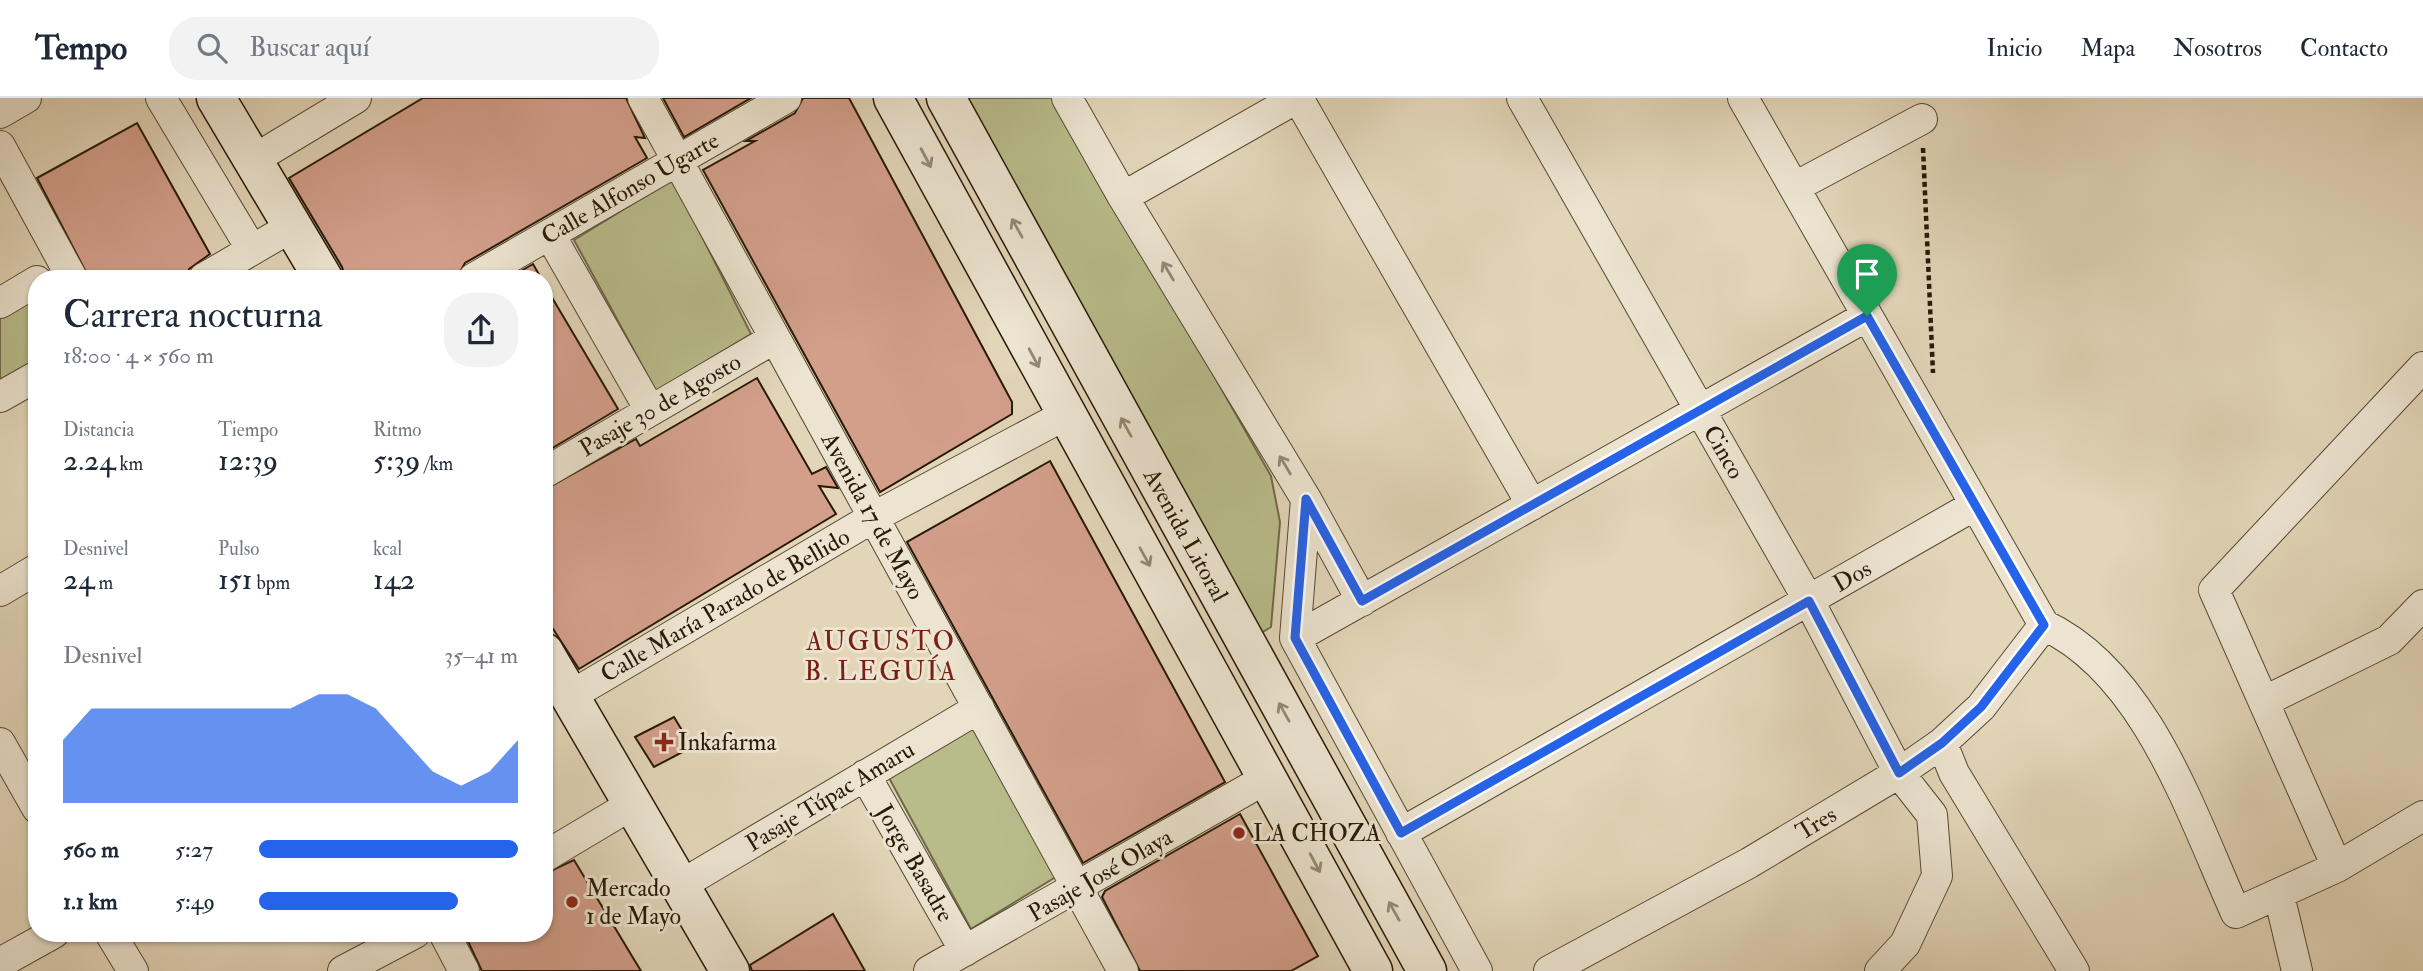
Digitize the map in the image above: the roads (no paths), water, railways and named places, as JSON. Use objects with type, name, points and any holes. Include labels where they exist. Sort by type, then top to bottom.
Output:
[{"type":"main road","points":[[216,98],[318,270]]},
{"type":"main road","name":"Avenida Litoral","points":[[893,98],[1065,415],[1269,777],[1359,966]]},
{"type":"main road","name":"Avenida Litoral","points":[[946,98],[1427,971]]},
{"type":"main road","points":[[553,667],[730,971]]},
{"type":"street","points":[[0,113],[26,98]]},
{"type":"street","points":[[161,98],[252,250]]},
{"type":"street","points":[[253,160],[356,98]]},
{"type":"street","name":"Avenida 17 de Mayo","points":[[643,98],[1123,971]]},
{"type":"street","name":"Calle Alfonso Ugarte","points":[[488,270],[786,98]]},
{"type":"street","points":[[1067,98],[1123,197],[1306,499],[1362,601]]},
{"type":"street","points":[[1123,197],[1297,98],[1532,505]]},
{"type":"street","name":"Cinco","points":[[1522,98],[1809,601],[1899,773],[1932,815],[1937,876],[1905,944],[1880,971]]},
{"type":"street","points":[[1743,98],[2044,625],[2068,636],[2088,653],[2114,681],[2159,742],[2236,913],[2337,867],[2423,816]]},
{"type":"street","points":[[1795,187],[1922,119]]},
{"type":"street","points":[[0,146],[58,270]]},
{"type":"street","points":[[218,270],[293,226]]},
{"type":"street","points":[[550,235],[650,410]]},
{"type":"street","points":[[0,303],[28,286]]},
{"type":"street","points":[[1295,638],[1867,316]]},
{"type":"street","name":"Pasaje 30 de Agosto","points":[[553,468],[775,338]]},
{"type":"street","points":[[2337,867],[2214,590],[2423,367]]},
{"type":"street","points":[[0,397],[28,381]]},
{"type":"street","name":"Calle María Parado de Bellido","points":[[570,696],[874,517],[1065,415]]},
{"type":"street","points":[[1306,499],[1295,638],[1477,971]]},
{"type":"street","name":"Dos","points":[[1401,833],[1975,505]]},
{"type":"street","points":[[0,591],[28,574]]},
{"type":"street","points":[[2389,640],[2423,605]]},
{"type":"street","points":[[2265,701],[2389,640],[2423,620]]},
{"type":"street","name":"Tres","points":[[1549,971],[1749,863],[1899,773],[1942,743],[1981,707],[2044,625]]},
{"type":"street","name":"Pasaje Túpac Amaru","points":[[681,885],[979,708]]},
{"type":"street","points":[[1942,743],[1954,773],[2074,971]]},
{"type":"street","points":[[13,761],[28,790]]},
{"type":"street","name":"Jorge Basadre","points":[[865,775],[965,951]]},
{"type":"street","name":"Pasaje José Olaya","points":[[929,971],[1269,777]]},
{"type":"street","points":[[553,852],[631,805]]},
{"type":"street","points":[[2279,895],[2297,971]]},
{"type":"street","points":[[0,963],[38,942]]},
{"type":"street","points":[[115,942],[133,971]]},
{"type":"street","points":[[343,971],[398,942]]},
{"type":"street","points":[[449,942],[464,971]]},
{"type":"place","name":"Inkafarma","points":[[664,742]]},
{"type":"place","name":"LA CHOZA","points":[[1239,833]]},
{"type":"place","name":"Mercado 1 de Mayo","points":[[572,902]]},
{"type":"district","name":"AUGUSTO B. LEGUÍA","points":[[881,656]]}]
